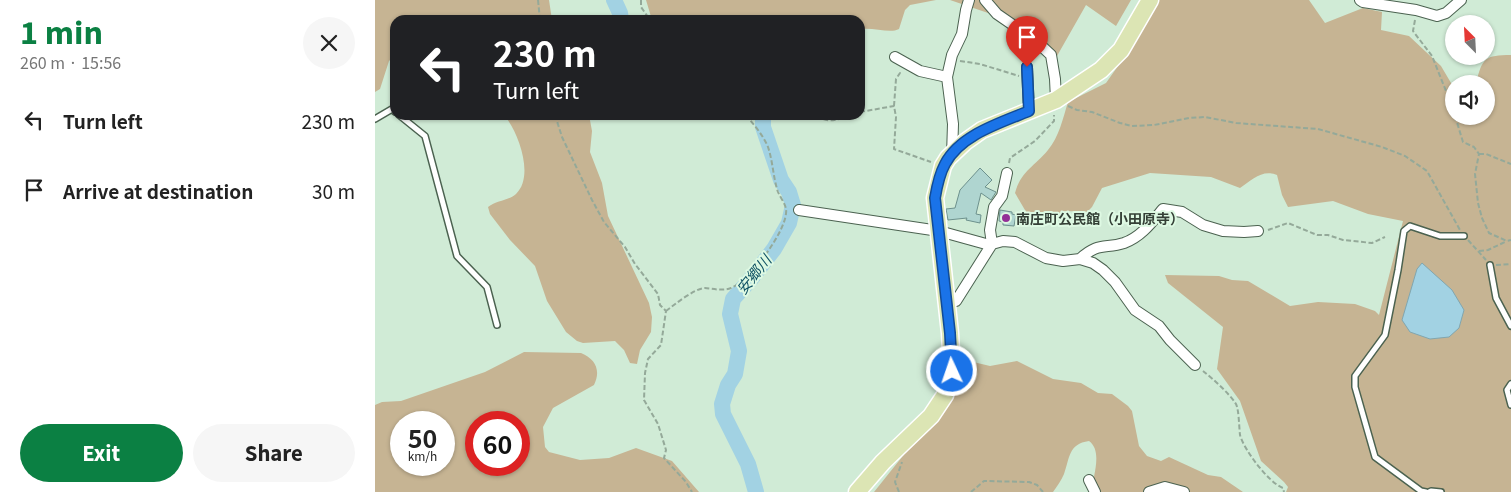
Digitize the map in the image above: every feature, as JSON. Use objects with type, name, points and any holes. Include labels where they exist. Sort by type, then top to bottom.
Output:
[{"type":"main road","points":[[857,492],[883,462],[931,416],[945,395],[952,371],[935,198],[947,160],[982,130],[1056,100],[1101,70],[1121,50],[1150,0]]},
{"type":"street","points":[[947,160],[953,124],[947,77],[951,59],[962,34],[969,0]]},
{"type":"street","points":[[985,0],[997,14],[1037,41],[1051,55],[1056,100]]},
{"type":"street","points":[[1360,0],[1376,5],[1416,10],[1437,16],[1446,13],[1461,0]]},
{"type":"street","points":[[895,57],[920,71],[947,77]]},
{"type":"street","points":[[1027,72],[1029,111]]},
{"type":"street","points":[[946,302],[956,301],[993,244],[990,230],[991,222],[994,207],[1002,196],[1007,173]]},
{"type":"street","points":[[1080,258],[1098,246],[1124,243],[1147,229],[1163,209],[1182,212],[1203,225],[1223,231],[1258,231]]},
{"type":"street","points":[[799,210],[939,232],[993,244],[1003,241],[1015,242],[1046,258],[1063,260],[1080,258],[1093,263],[1115,282],[1135,310],[1159,326],[1195,365]]},
{"type":"street","points":[[1089,480],[1095,492]]},
{"type":"street","points":[[1149,492],[1165,487],[1183,492]]},
{"type":"lane","points":[[375,119],[390,110]]},
{"type":"lane","points":[[405,120],[425,136],[457,256],[487,287],[497,325]]},
{"type":"lane","points":[[1441,492],[1421,491],[1375,457],[1355,387],[1355,376],[1385,335],[1398,270],[1403,231],[1409,226],[1440,236],[1464,236]]},
{"type":"lane","points":[[1490,266],[1496,298],[1511,326]]},
{"type":"lane","points":[[1511,384],[1507,390],[1511,405]]},
{"type":"path","points":[[538,0],[540,15]]},
{"type":"path","points":[[641,0],[641,7],[647,15]]},
{"type":"path","points":[[1416,10],[1413,31],[1432,56],[1445,88]]},
{"type":"path","points":[[951,59],[980,64],[1003,72],[1027,72]]},
{"type":"path","points":[[920,71],[917,75],[900,73],[896,79],[894,150],[947,160]]},
{"type":"path","points":[[1007,173],[1009,158],[1035,141],[1054,121],[1056,100],[1077,110],[1093,112],[1108,119],[1132,126],[1154,125],[1205,117],[1236,122],[1318,129],[1382,147],[1405,156],[1427,171],[1464,236],[1479,251],[1490,266],[1511,264]]},
{"type":"path","points":[[865,111],[894,106]]},
{"type":"path","points":[[557,120],[562,138],[604,222],[625,247],[635,264],[658,294],[660,304],[666,311]]},
{"type":"path","points":[[692,492],[686,482],[664,458],[666,450],[658,424],[644,400],[645,374],[648,358],[661,345],[666,311],[703,288],[715,290],[731,288],[746,278],[769,249],[785,224],[786,210],[778,191],[768,147],[759,130],[750,120]]},
{"type":"path","points":[[1458,125],[1463,142],[1474,147],[1479,154],[1475,174],[1478,203],[1482,218],[1489,233],[1507,241]]},
{"type":"path","points":[[1479,154],[1486,154],[1511,164]]},
{"type":"path","points":[[1258,231],[1272,230],[1288,223],[1317,235],[1328,235],[1343,240],[1372,243],[1385,237]]},
{"type":"path","points":[[1479,251],[1488,250],[1511,240]]},
{"type":"path","points":[[1195,365],[1213,379],[1236,405],[1241,438],[1256,463],[1276,485],[1283,488],[1284,492]]},
{"type":"path","points":[[899,492],[895,482],[903,460],[900,456]]},
{"type":"path","points":[[971,492],[984,481],[1029,482],[1037,485],[1043,492]]},
{"type":"shaded area","points":[[375,0],[549,0],[551,15],[390,15],[390,60],[380,89],[375,92]]},
{"type":"shaded area","points":[[646,0],[936,0],[910,5],[905,10],[899,29],[891,31],[865,29],[865,15],[650,15]]},
{"type":"shaded area","points":[[950,0],[1131,0],[1116,26],[1086,5],[1057,56],[1029,27]]},
{"type":"shaded area","points":[[1156,0],[1309,0],[1325,23],[1363,8],[1382,12],[1381,30],[1409,36],[1441,66],[1446,75],[1445,125],[1495,125],[1495,75],[1478,75],[1482,65],[1495,65],[1495,56],[1511,55],[1511,492],[1286,492],[1288,487],[1284,482],[1261,461],[1240,401],[1217,369],[1223,327],[1168,283],[1165,275],[1219,276],[1232,280],[1248,281],[1290,306],[1318,302],[1355,304],[1375,311],[1379,315],[1403,221],[1368,214],[1333,201],[1288,207],[1282,195],[1277,175],[1267,173],[1257,176],[1240,188],[1211,177],[1150,173],[1102,188],[1092,207],[1087,212],[1066,211],[1040,222],[1032,222],[1015,193],[1021,179],[1052,145],[1068,102],[1106,83],[1125,56]]},
{"type":"shaded area","points":[[508,120],[590,120],[592,131],[590,152],[602,183],[608,216],[649,303],[652,317],[651,332],[640,350],[637,364],[630,363],[624,350],[615,341],[583,343],[577,341],[566,332],[547,301],[535,266],[510,240],[490,214],[488,207],[510,198],[522,186],[524,165],[522,154],[519,142]]},
{"type":"shaded area","points":[[524,352],[581,353],[594,362],[597,370],[596,380],[594,385],[553,408],[543,427],[545,447],[549,452],[580,460],[609,458],[636,448],[672,461],[699,492],[375,492],[375,405],[382,402],[401,401],[485,372]]},
{"type":"shaded area","points":[[969,361],[990,366],[1017,361],[1053,379],[1081,383],[1098,393],[1112,394],[1132,411],[1139,446],[1147,456],[1161,461],[1169,457],[1208,475],[1221,477],[1243,492],[1091,492],[1096,458],[1093,445],[1089,441],[1077,445],[1073,449],[1063,477],[1053,492],[874,492],[946,402]]},
{"type":"water","points":[[1422,263],[1452,290],[1464,310],[1459,328],[1449,337],[1430,339],[1410,332],[1402,320],[1417,269]]},
{"type":"building","points":[[980,168],[992,180],[985,187],[996,192],[991,200],[981,193],[976,214],[981,215],[980,223],[966,220],[967,218],[948,220],[946,209],[955,208],[960,190]]},
{"type":"building","name":"南庄町公民館（小田原寺）","points":[[1000,210],[1012,212],[1012,214],[1016,215],[1014,226],[1003,225],[1003,222],[999,221]]},
{"type":"waterway","name":"安郷川","points":[[614,0],[620,15]]},
{"type":"waterway","name":"安郷川","points":[[756,492],[748,464],[723,414],[722,404],[728,385],[735,374],[739,351],[730,314],[733,299],[774,249],[789,223],[793,205],[789,192],[781,180],[763,127],[763,120]]},
{"type":"place","name":"南庄町公民館（小田原寺）","points":[[1006,218]]},
{"type":"route","points":[[952,371],[950,333],[935,198],[939,180],[943,166],[948,158],[965,142],[982,130],[1029,111],[1027,67]]}]
